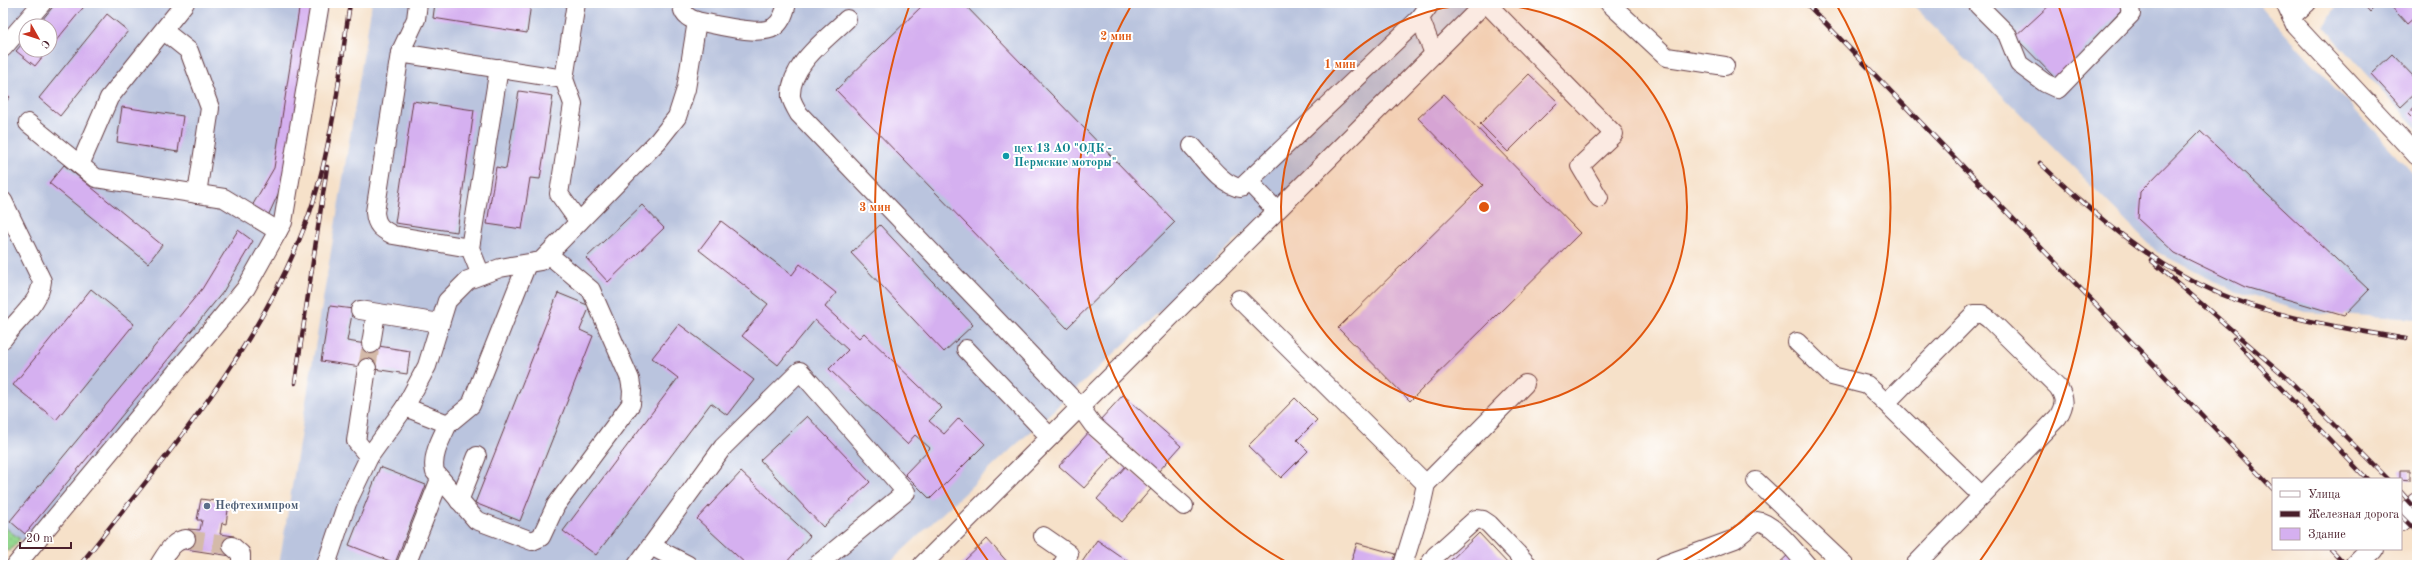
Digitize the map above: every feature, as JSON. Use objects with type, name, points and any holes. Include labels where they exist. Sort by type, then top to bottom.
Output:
[{"type":"main road","points":[[2402,519],[2417,504]]},
{"type":"main road","points":[[2356,565],[2371,550]]},
{"type":"lane","points":[[3,48],[42,3]]},
{"type":"lane","points":[[16,565],[246,288],[283,222],[320,3]]},
{"type":"lane","points":[[418,3],[416,19],[400,53],[375,212],[376,222],[382,230],[393,235],[470,248]]},
{"type":"lane","points":[[576,3],[564,79],[573,104],[559,194],[579,222]]},
{"type":"lane","points":[[682,3],[682,11],[688,18],[697,21],[762,32],[774,28],[781,21],[787,3]]},
{"type":"lane","points":[[922,565],[1276,210],[1486,3],[1614,134],[1580,166],[1599,198]]},
{"type":"lane","points":[[1609,3],[1667,57],[1725,66]]},
{"type":"lane","points":[[1978,4],[2007,34],[2019,64],[2045,83],[2058,88],[2131,14],[2129,3]]},
{"type":"lane","points":[[2307,3],[2288,10],[2295,24],[2417,156]]},
{"type":"lane","points":[[80,165],[109,98],[164,31],[184,4]]},
{"type":"lane","points":[[1424,10],[1434,54]]},
{"type":"lane","points":[[1192,146],[1233,187],[1241,188],[1249,182],[1424,10]]},
{"type":"lane","points":[[848,19],[804,61],[793,80],[791,98],[799,114],[1080,407],[1093,425],[1184,506]]},
{"type":"lane","points":[[326,565],[347,503],[369,457],[405,407],[427,366],[447,301],[468,280],[500,268],[541,261],[658,141],[677,117],[686,90],[697,21]]},
{"type":"lane","points":[[164,31],[189,51],[210,108],[197,194]]},
{"type":"lane","points":[[400,53],[564,79]]},
{"type":"lane","points":[[481,275],[470,248],[499,68]]},
{"type":"lane","points":[[28,123],[96,178],[224,198],[278,230]]},
{"type":"lane","points":[[1249,182],[1276,210]]},
{"type":"lane","points":[[3,201],[42,281],[41,290],[34,301],[3,339]]},
{"type":"lane","points":[[526,264],[471,405],[448,424],[433,465],[440,479],[476,520],[532,541],[541,537],[556,505],[631,404],[632,391],[630,379],[591,290],[548,254]]},
{"type":"lane","points":[[1239,299],[1426,484]]},
{"type":"lane","points":[[371,344],[368,312],[440,323]]},
{"type":"lane","points":[[1886,403],[1974,314],[1982,314],[2058,387],[2064,396],[2064,405],[2058,418],[1915,565]]},
{"type":"lane","points":[[1797,342],[1832,376],[1867,385],[1982,496]]},
{"type":"lane","points":[[966,349],[1050,437]]},
{"type":"lane","points":[[367,368],[356,442],[369,457]]},
{"type":"lane","points":[[637,565],[723,447],[800,371],[906,492],[817,565]]},
{"type":"lane","points":[[1403,565],[1422,507],[1426,484],[1525,384]]},
{"type":"lane","points":[[405,407],[448,424]]},
{"type":"lane","points":[[459,502],[477,456]]},
{"type":"lane","points":[[406,565],[440,479]]},
{"type":"lane","points":[[1756,481],[1845,565]]},
{"type":"lane","points":[[1429,565],[1435,556],[1476,519],[1483,520],[1489,524],[1528,565]]},
{"type":"lane","points":[[1664,565],[1735,539],[1757,520],[1764,521],[1771,527],[1807,565]]},
{"type":"lane","points":[[1043,536],[1069,554],[1062,565]]},
{"type":"lane","points":[[159,565],[171,547],[182,539],[186,539]]},
{"type":"lane","points":[[232,546],[240,554],[241,565]]},
{"type":"lane","points":[[651,546],[688,565]]},
{"type":"shaded area","points":[[3,3],[328,3],[287,208],[260,258],[29,546],[3,526]]},
{"type":"shaded area","points":[[372,3],[1480,3],[1292,188],[887,565],[279,565]]},
{"type":"shaded area","points":[[1911,3],[2257,3],[2417,178],[2417,319],[2305,312],[2231,290],[2157,252]]},
{"type":"shaded area","points":[[2338,3],[2417,3],[2417,129],[2324,27]]},
{"type":"green space","points":[[3,526],[20,539],[10,551],[3,550]]},
{"type":"building","points":[[56,3],[87,3],[58,38],[58,18],[44,18]]},
{"type":"building","points":[[300,3],[317,3],[291,166],[268,216],[252,206],[274,168]]},
{"type":"building","points":[[435,3],[531,3],[527,33],[433,18]]},
{"type":"building","points":[[750,3],[769,3],[769,6]]},
{"type":"building","name":"цех 13 АО \"ОДК - Пермские моторы\"","points":[[925,3],[963,3],[1175,222],[1067,328],[836,90]]},
{"type":"building","points":[[2052,3],[2120,3],[2124,7],[2056,79],[2015,37]]},
{"type":"building","points":[[2362,3],[2379,3],[2370,12]]},
{"type":"building","points":[[2388,3],[2417,3],[2417,15],[2407,24]]},
{"type":"building","points":[[107,14],[128,31],[60,116],[39,98]]},
{"type":"building","points":[[2392,54],[2417,80],[2417,92],[2401,107],[2371,74]]},
{"type":"building","points":[[25,58],[42,58],[35,66]]},
{"type":"building","points":[[1529,74],[1558,102],[1508,152],[1480,124]]},
{"type":"building","points":[[3,91],[10,97],[3,105]]},
{"type":"building","points":[[519,91],[553,96],[540,179],[530,178],[522,229],[487,224],[496,167],[506,169]]},
{"type":"building","points":[[1444,94],[1580,233],[1410,401],[1338,328],[1483,185],[1418,118]]},
{"type":"building","points":[[413,101],[474,110],[457,232],[395,223]]},
{"type":"building","points":[[2417,104],[2417,123],[2408,114]]},
{"type":"building","points":[[122,107],[183,116],[178,152],[117,142]]},
{"type":"building","points":[[2200,131],[2369,290],[2344,316],[2245,287],[2175,253],[2138,219],[2140,192]]},
{"type":"building","points":[[64,165],[162,245],[148,263],[49,183]]},
{"type":"building","points":[[642,205],[664,228],[608,282],[586,258]]},
{"type":"building","points":[[721,221],[792,275],[800,264],[836,293],[825,307],[859,338],[864,333],[942,408],[929,421],[944,434],[959,418],[985,444],[930,499],[905,474],[930,448],[915,435],[907,444],[829,369],[848,350],[815,320],[778,365],[742,336],[768,304],[699,250]]},
{"type":"building","points":[[880,225],[973,325],[944,352],[851,253]]},
{"type":"building","points":[[238,230],[253,241],[223,292],[25,534],[10,521],[202,289]]},
{"type":"building","points":[[91,289],[134,324],[56,420],[13,385]]},
{"type":"building","points":[[558,293],[590,306],[580,330],[593,336],[520,521],[475,503]]},
{"type":"building","points":[[330,306],[353,309],[347,341],[410,351],[407,374],[321,361]]},
{"type":"building","points":[[679,324],[754,380],[727,415],[711,403],[596,555],[563,531],[678,378],[652,358]]},
{"type":"building","points":[[1123,395],[1181,446],[1158,472],[1100,420]]},
{"type":"building","points":[[1295,398],[1317,420],[1297,440],[1308,451],[1281,478],[1248,446]]},
{"type":"building","points":[[807,416],[870,482],[823,527],[760,460]]},
{"type":"building","points":[[1089,432],[1114,455],[1084,488],[1059,466]]},
{"type":"building","points":[[1126,466],[1151,489],[1122,522],[1097,499]]},
{"type":"building","points":[[380,467],[426,485],[395,563],[349,545]]},
{"type":"building","points":[[2400,470],[2410,470],[2410,480],[2400,478]]},
{"type":"building","points":[[741,472],[810,536],[784,565],[747,565],[697,519]]},
{"type":"building","points":[[201,499],[229,503],[226,524],[222,523],[220,534],[234,536],[231,556],[185,549],[188,529],[200,530],[202,520],[197,520]]},
{"type":"building","points":[[1479,533],[1509,565],[1446,565]]},
{"type":"building","points":[[987,539],[1010,565],[960,565]]},
{"type":"building","points":[[1097,540],[1133,565],[1080,565]]},
{"type":"building","points":[[1357,543],[1396,554],[1392,565],[1350,565]]},
{"type":"building","points":[[1789,554],[1800,565],[1777,565]]},
{"type":"tunnel","points":[[367,368],[371,344]]},
{"type":"tunnel","points":[[186,539],[232,546]]},
{"type":"railway","points":[[335,108],[350,3]]},
{"type":"railway","points":[[1806,3],[2272,488]]},
{"type":"railway","points":[[80,565],[205,404],[234,362],[260,319],[284,274],[310,213],[323,166],[336,102]]},
{"type":"railway","points":[[2040,163],[2080,200],[2123,236],[2169,267],[2193,281],[2241,302],[2287,316],[2406,339]]},
{"type":"railway","points":[[295,383],[327,167]]},
{"type":"railway","points":[[2151,260],[2286,377],[2387,478]]},
{"type":"railway","points":[[2234,339],[2366,478]]},
{"type":"railway","points":[[2402,493],[2417,510]]},
{"type":"railway","points":[[2402,516],[2417,531]]},
{"type":"railway","points":[[2332,550],[2346,565]]},
{"type":"place","name":"цех 13 АО \"ОДК - Пермские моторы\"","points":[[1006,156]]},
{"type":"place","name":"Нефтехимпром","points":[[207,506]]}]
